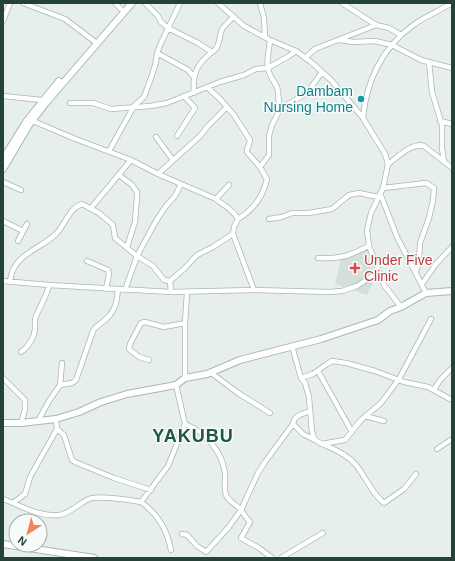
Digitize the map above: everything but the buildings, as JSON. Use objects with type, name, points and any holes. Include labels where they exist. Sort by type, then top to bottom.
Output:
[{"type":"street","points":[[3,21],[10,3]]},
{"type":"street","points":[[23,3],[65,19],[94,41]]},
{"type":"street","points":[[115,3],[121,9]]},
{"type":"street","points":[[3,158],[15,137],[42,100],[126,3]]},
{"type":"street","points":[[3,169],[32,121],[45,104],[132,3]]},
{"type":"street","points":[[145,3],[168,28],[212,52]]},
{"type":"street","points":[[109,151],[134,106],[144,97],[156,62],[157,53],[180,3]]},
{"type":"street","points":[[218,3],[244,26],[270,40],[296,51],[322,72],[363,118],[385,154],[388,164],[381,192],[371,213],[367,230],[369,246],[378,272],[384,285],[401,307]]},
{"type":"street","points":[[260,3],[264,18],[265,37]]},
{"type":"street","points":[[342,3],[376,25],[389,28],[401,35]]},
{"type":"street","points":[[363,118],[364,104],[372,78],[380,60],[401,35],[413,26],[452,3]]},
{"type":"street","points":[[194,93],[193,82],[196,70],[214,51],[218,45],[223,28],[233,17]]},
{"type":"street","points":[[305,58],[315,49],[339,40],[347,35],[376,25]]},
{"type":"street","points":[[270,40],[268,68],[277,87],[280,109]]},
{"type":"street","points":[[339,40],[350,42],[375,41],[392,45],[421,60],[452,68]]},
{"type":"street","points":[[70,103],[93,103],[103,108],[111,109],[134,106],[151,106],[166,103],[206,87],[244,75],[256,69],[268,68],[296,51]]},
{"type":"street","points":[[157,53],[188,70],[194,76]]},
{"type":"street","points":[[429,62],[432,92],[442,125],[442,148],[444,162]]},
{"type":"street","points":[[260,168],[269,155],[269,136],[272,125],[280,109],[308,93],[322,72]]},
{"type":"street","points":[[206,87],[227,107],[250,140],[250,145],[247,152],[267,179],[265,188],[253,208],[238,219],[234,227],[233,234],[254,290]]},
{"type":"street","points":[[3,96],[42,100]]},
{"type":"street","points":[[177,136],[195,108],[184,96]]},
{"type":"street","points":[[158,174],[200,136],[227,107]]},
{"type":"street","points":[[32,121],[131,160],[216,200],[234,212],[238,219]]},
{"type":"street","points":[[440,121],[452,124]]},
{"type":"street","points":[[156,137],[173,160]]},
{"type":"street","points":[[388,164],[411,147],[421,145],[452,168]]},
{"type":"street","points":[[91,208],[131,160]]},
{"type":"street","points":[[119,175],[132,185],[137,192],[135,222],[126,247]]},
{"type":"street","points":[[3,182],[21,190]]},
{"type":"street","points":[[269,219],[282,217],[292,213],[332,209],[349,195],[381,192],[426,183],[434,188],[433,200],[429,218],[420,243],[419,261],[416,272]]},
{"type":"street","points":[[125,290],[137,256],[156,221],[175,196],[181,184]]},
{"type":"street","points":[[216,200],[229,185]]},
{"type":"street","points":[[381,192],[397,237],[426,293]]},
{"type":"street","points":[[10,281],[11,273],[20,261],[32,250],[49,240],[57,232],[76,206],[82,204],[91,208],[113,225],[115,238],[137,256],[153,266],[164,280],[170,281]]},
{"type":"street","points":[[3,221],[22,231]]},
{"type":"street","points":[[18,241],[27,224]]},
{"type":"street","points":[[170,281],[197,255],[233,234]]},
{"type":"street","points":[[318,258],[337,259],[369,246]]},
{"type":"street","points":[[422,284],[436,264],[452,247]]},
{"type":"street","points":[[87,261],[108,270],[109,274],[106,289]]},
{"type":"street","points":[[3,281],[106,289],[187,293],[254,290],[329,292],[342,291],[357,286],[378,272]]},
{"type":"street","points":[[170,281],[171,292]]},
{"type":"street","points":[[22,352],[29,345],[34,336],[34,321],[36,314],[47,294],[49,285]]},
{"type":"street","points":[[60,385],[72,383],[76,380],[95,327],[107,318],[116,306],[118,289]]},
{"type":"street","points":[[3,423],[56,419],[127,394],[176,385],[185,378],[210,372],[240,360],[321,339],[378,320],[390,311],[401,307],[426,293],[452,291]]},
{"type":"street","points":[[185,378],[185,323],[187,293]]},
{"type":"street","points":[[321,444],[345,440],[365,416],[381,403],[399,379],[431,319]]},
{"type":"street","points":[[149,360],[139,357],[129,348],[141,323],[145,322],[164,327],[185,323]]},
{"type":"street","points":[[292,346],[301,378],[305,383],[309,397],[312,432],[315,440]]},
{"type":"street","points":[[301,378],[313,374],[332,361],[353,365],[399,379],[404,382],[434,389],[452,400]]},
{"type":"street","points":[[38,421],[60,385],[62,363]]},
{"type":"street","points":[[434,389],[452,368]]},
{"type":"street","points":[[318,370],[352,432]]},
{"type":"street","points":[[210,372],[238,393],[270,413]]},
{"type":"street","points":[[3,378],[25,400],[26,409],[21,422]]},
{"type":"street","points":[[141,502],[172,459],[185,424],[176,385]]},
{"type":"street","points":[[182,534],[187,535],[197,546],[206,552],[228,528],[241,510],[258,473],[293,424],[293,421],[298,416],[310,411]]},
{"type":"street","points":[[365,416],[384,421]]},
{"type":"street","points":[[13,503],[25,494],[30,477],[57,429],[56,419]]},
{"type":"street","points":[[185,424],[199,432],[212,443],[217,450],[225,473],[224,489],[226,495],[229,500],[241,510],[242,514],[250,522],[241,538],[259,548],[272,558]]},
{"type":"street","points":[[293,424],[303,434],[343,454],[355,463],[363,473],[375,495],[384,503],[404,489],[416,474]]},
{"type":"street","points":[[57,429],[64,435],[71,456],[75,462],[114,478],[151,490]]},
{"type":"street","points":[[437,449],[452,439]]},
{"type":"street","points":[[3,499],[35,513],[54,515],[65,513],[91,498],[141,502],[153,511],[160,522],[169,538],[171,550]]},
{"type":"street","points":[[281,558],[323,533]]},
{"type":"street","points":[[3,544],[94,558]]},
{"type":"street","points":[[3,548],[72,558]]},
{"type":"shaded area","name":"Under Five Clinic","points":[[365,247],[375,278],[367,295],[335,284],[341,258]]},
{"type":"place","name":"Dambam Nursing Home","points":[[361,99]]},
{"type":"place","name":"Under Five Clinic","points":[[355,268]]},
{"type":"district","name":"YAKUBU","points":[[193,436]]}]
